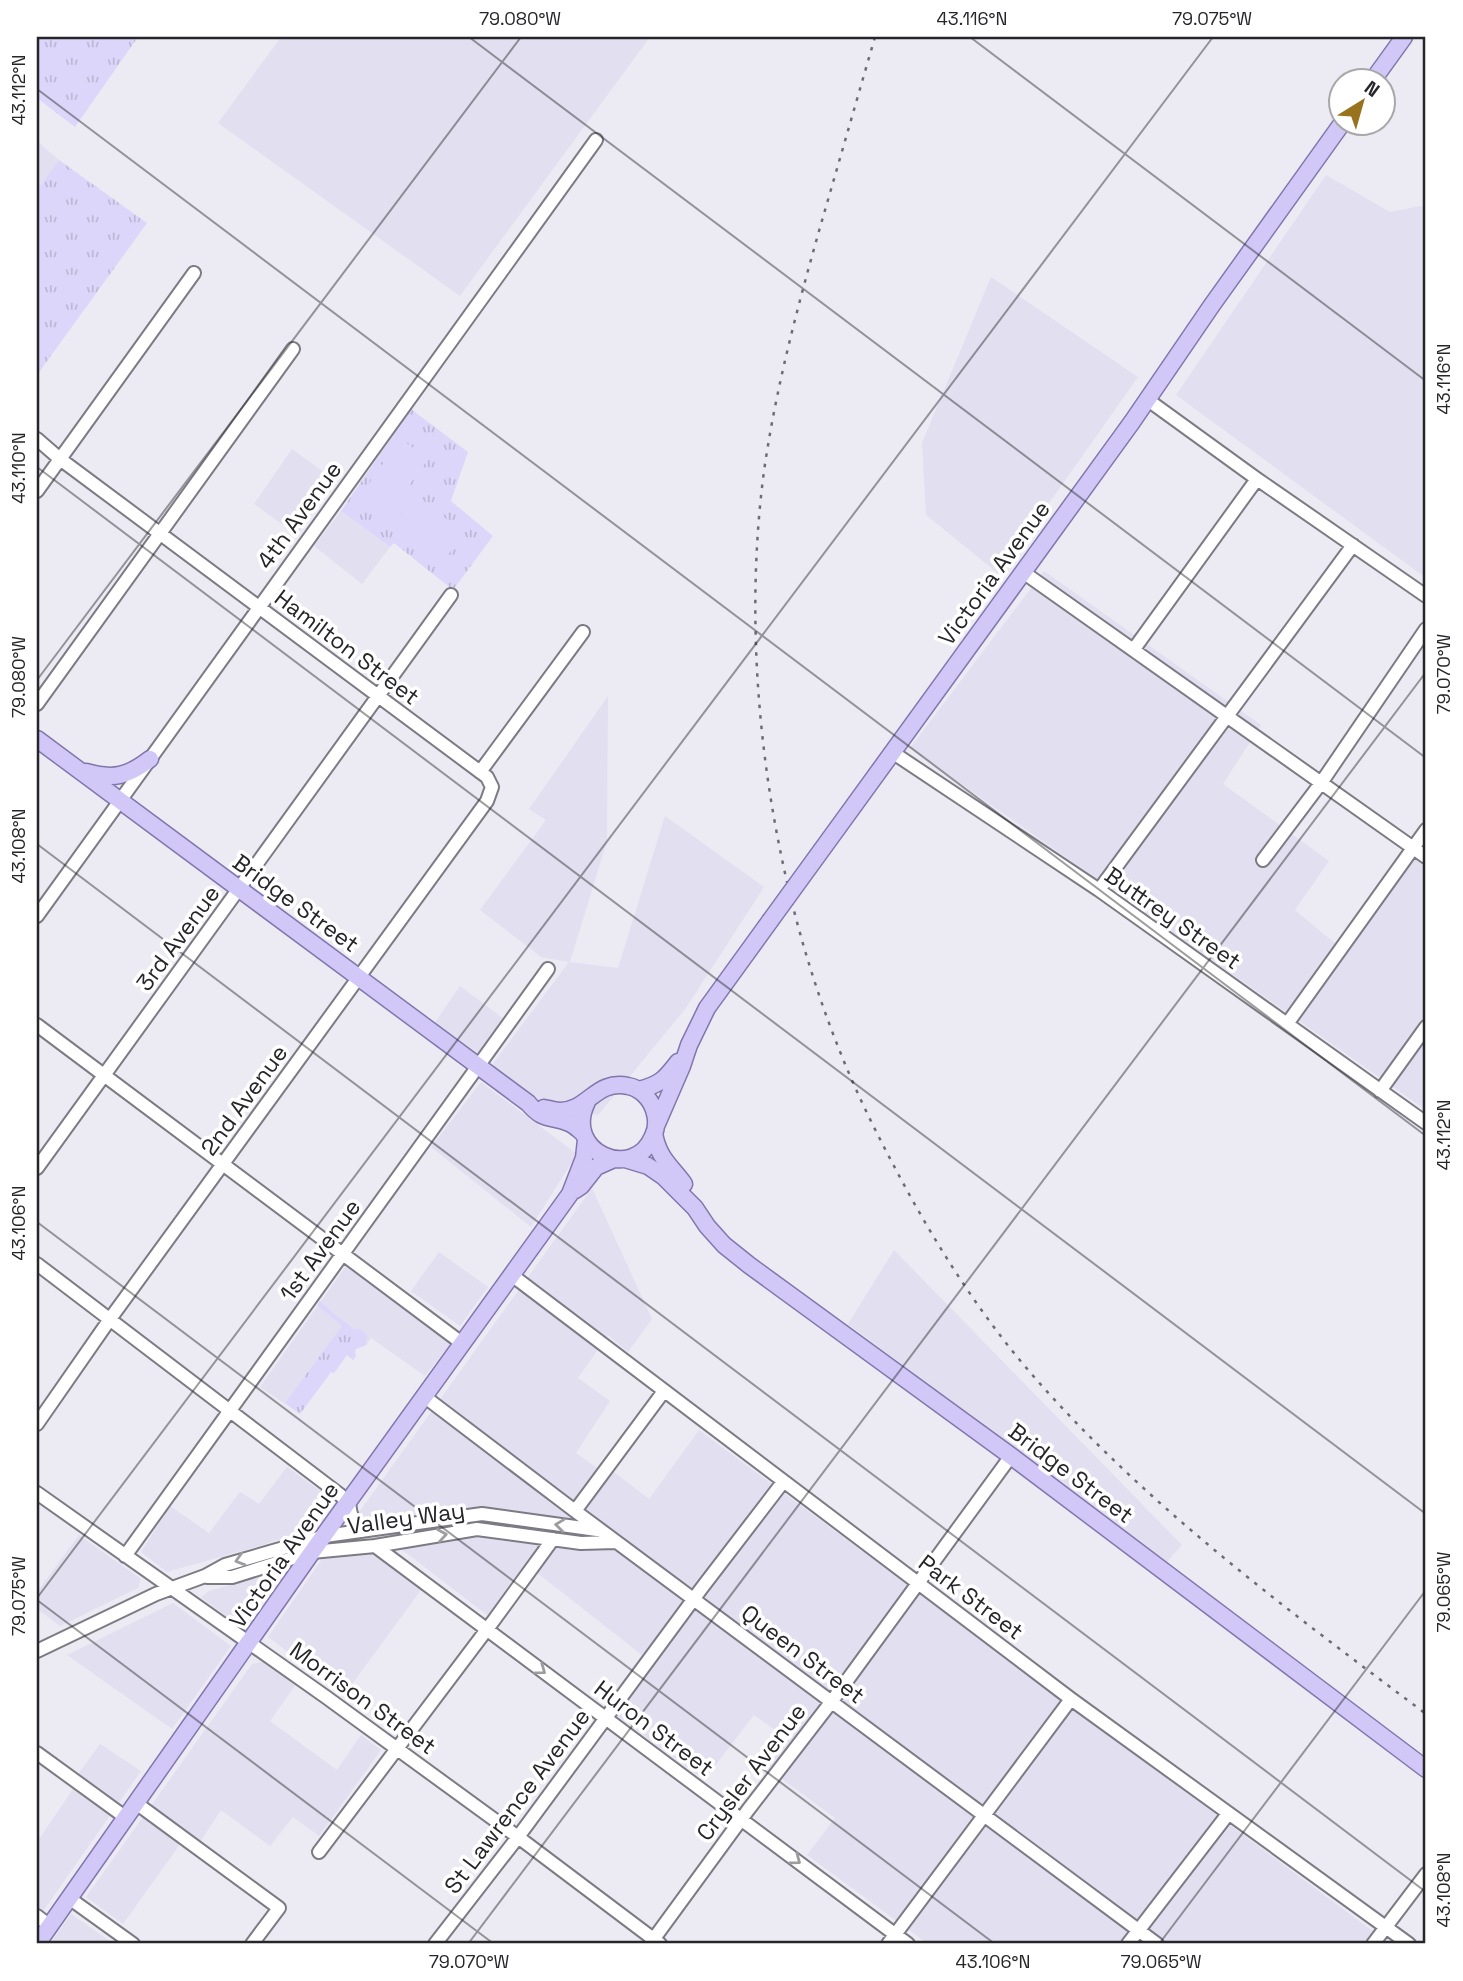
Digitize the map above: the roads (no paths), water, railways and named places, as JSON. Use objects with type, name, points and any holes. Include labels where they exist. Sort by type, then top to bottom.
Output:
[{"type":"main road","points":[[1383,66],[1404,37]]},
{"type":"main road","name":"Victoria Avenue","points":[[655,1130],[707,1008],[1148,400],[1333,136]]},
{"type":"main road","name":"Bridge Street","points":[[37,739],[528,1103],[535,1111],[542,1116],[568,1122],[584,1137]]},
{"type":"main road","points":[[77,769],[96,775],[115,776],[133,772],[150,759]]},
{"type":"main road","name":"Victoria Avenue","points":[[638,1090],[661,1082],[686,1052]]},
{"type":"main road","points":[[616,1084],[638,1090],[646,1096],[656,1116],[650,1143],[635,1156],[620,1159],[598,1153],[584,1137],[581,1117],[587,1102],[604,1087],[616,1084]]},
{"type":"main road","name":"Bridge Street","points":[[528,1103],[560,1111],[587,1102]]},
{"type":"main road","name":"Bridge Street","points":[[655,1130],[656,1146],[660,1155],[687,1188],[695,1208]]},
{"type":"main road","name":"Victoria Avenue","points":[[37,1944],[43,1921],[69,1898],[312,1552],[570,1194],[584,1158],[584,1137]]},
{"type":"main road","name":"Victoria Avenue","points":[[570,1194],[581,1186],[596,1167],[620,1159]]},
{"type":"main road","name":"Bridge Street","points":[[620,1159],[633,1160],[656,1171],[695,1208],[724,1245],[749,1265],[1011,1457],[1426,1769]]},
{"type":"street","name":"4th Avenue","points":[[37,916],[596,140]]},
{"type":"street","points":[[37,491],[194,273]]},
{"type":"street","points":[[37,704],[293,349]]},
{"type":"street","points":[[1148,400],[1426,596]]},
{"type":"street","name":"Hamilton Street","points":[[37,439],[60,459],[480,772]]},
{"type":"street","points":[[1134,649],[1257,479]]},
{"type":"street","points":[[1099,890],[1353,545]]},
{"type":"street","points":[[1023,572],[1426,857]]},
{"type":"street","name":"3rd Avenue","points":[[37,1168],[451,595]]},
{"type":"street","points":[[1264,860],[1426,629]]},
{"type":"street","points":[[480,772],[583,632]]},
{"type":"street","name":"Buttrey Street","points":[[892,752],[1099,890],[1426,1123]]},
{"type":"street","name":"2nd Avenue","points":[[37,1424],[487,801],[492,792],[492,783],[480,772]]},
{"type":"street","points":[[1287,1024],[1426,830]]},
{"type":"street","name":"1st Avenue","points":[[125,1556],[548,969]]},
{"type":"street","points":[[37,1026],[463,1344]]},
{"type":"street","points":[[1380,1091],[1426,1027]]},
{"type":"street","points":[[37,1265],[349,1503],[353,1521],[362,1531]]},
{"type":"street","name":"Park Street","points":[[513,1276],[1071,1699],[1409,1944]]},
{"type":"street","points":[[575,1511],[664,1391]]},
{"type":"street","name":"Queen Street","points":[[425,1397],[1157,1944]]},
{"type":"street","name":"Crysler Avenue","points":[[654,1943],[741,1820],[1011,1457]]},
{"type":"street","name":"St Lawrence Avenue","points":[[435,1944],[783,1482]]},
{"type":"street","name":"Morrison Street","points":[[37,1493],[518,1837],[654,1943]]},
{"type":"street","name":"Valley Way","points":[[37,1651],[171,1588],[205,1577],[225,1565],[325,1536],[482,1514],[600,1530]]},
{"type":"street","name":"Valley Way","points":[[205,1577],[232,1577],[312,1552],[374,1546],[477,1529],[581,1543],[617,1542]]},
{"type":"street","points":[[319,1852],[552,1539]]},
{"type":"street","name":"Huron Street","points":[[374,1546],[741,1820],[892,1939],[908,1944]]},
{"type":"street","points":[[892,1939],[1071,1699]]},
{"type":"street","points":[[37,1754],[125,1817]]},
{"type":"street","points":[[136,1803],[279,1908],[251,1944]]},
{"type":"street","points":[[1128,1944],[1228,1814]]},
{"type":"street","points":[[1373,1944],[1426,1874]]},
{"type":"street","points":[[69,1898],[133,1944]]},
{"type":"railway","points":[[875,37],[788,346],[764,471],[757,543],[755,617],[758,692],[766,767],[778,842],[795,915],[816,986],[856,1090],[909,1194],[967,1289],[1017,1357],[1079,1426],[1173,1514],[1272,1597],[1426,1714]]}]
